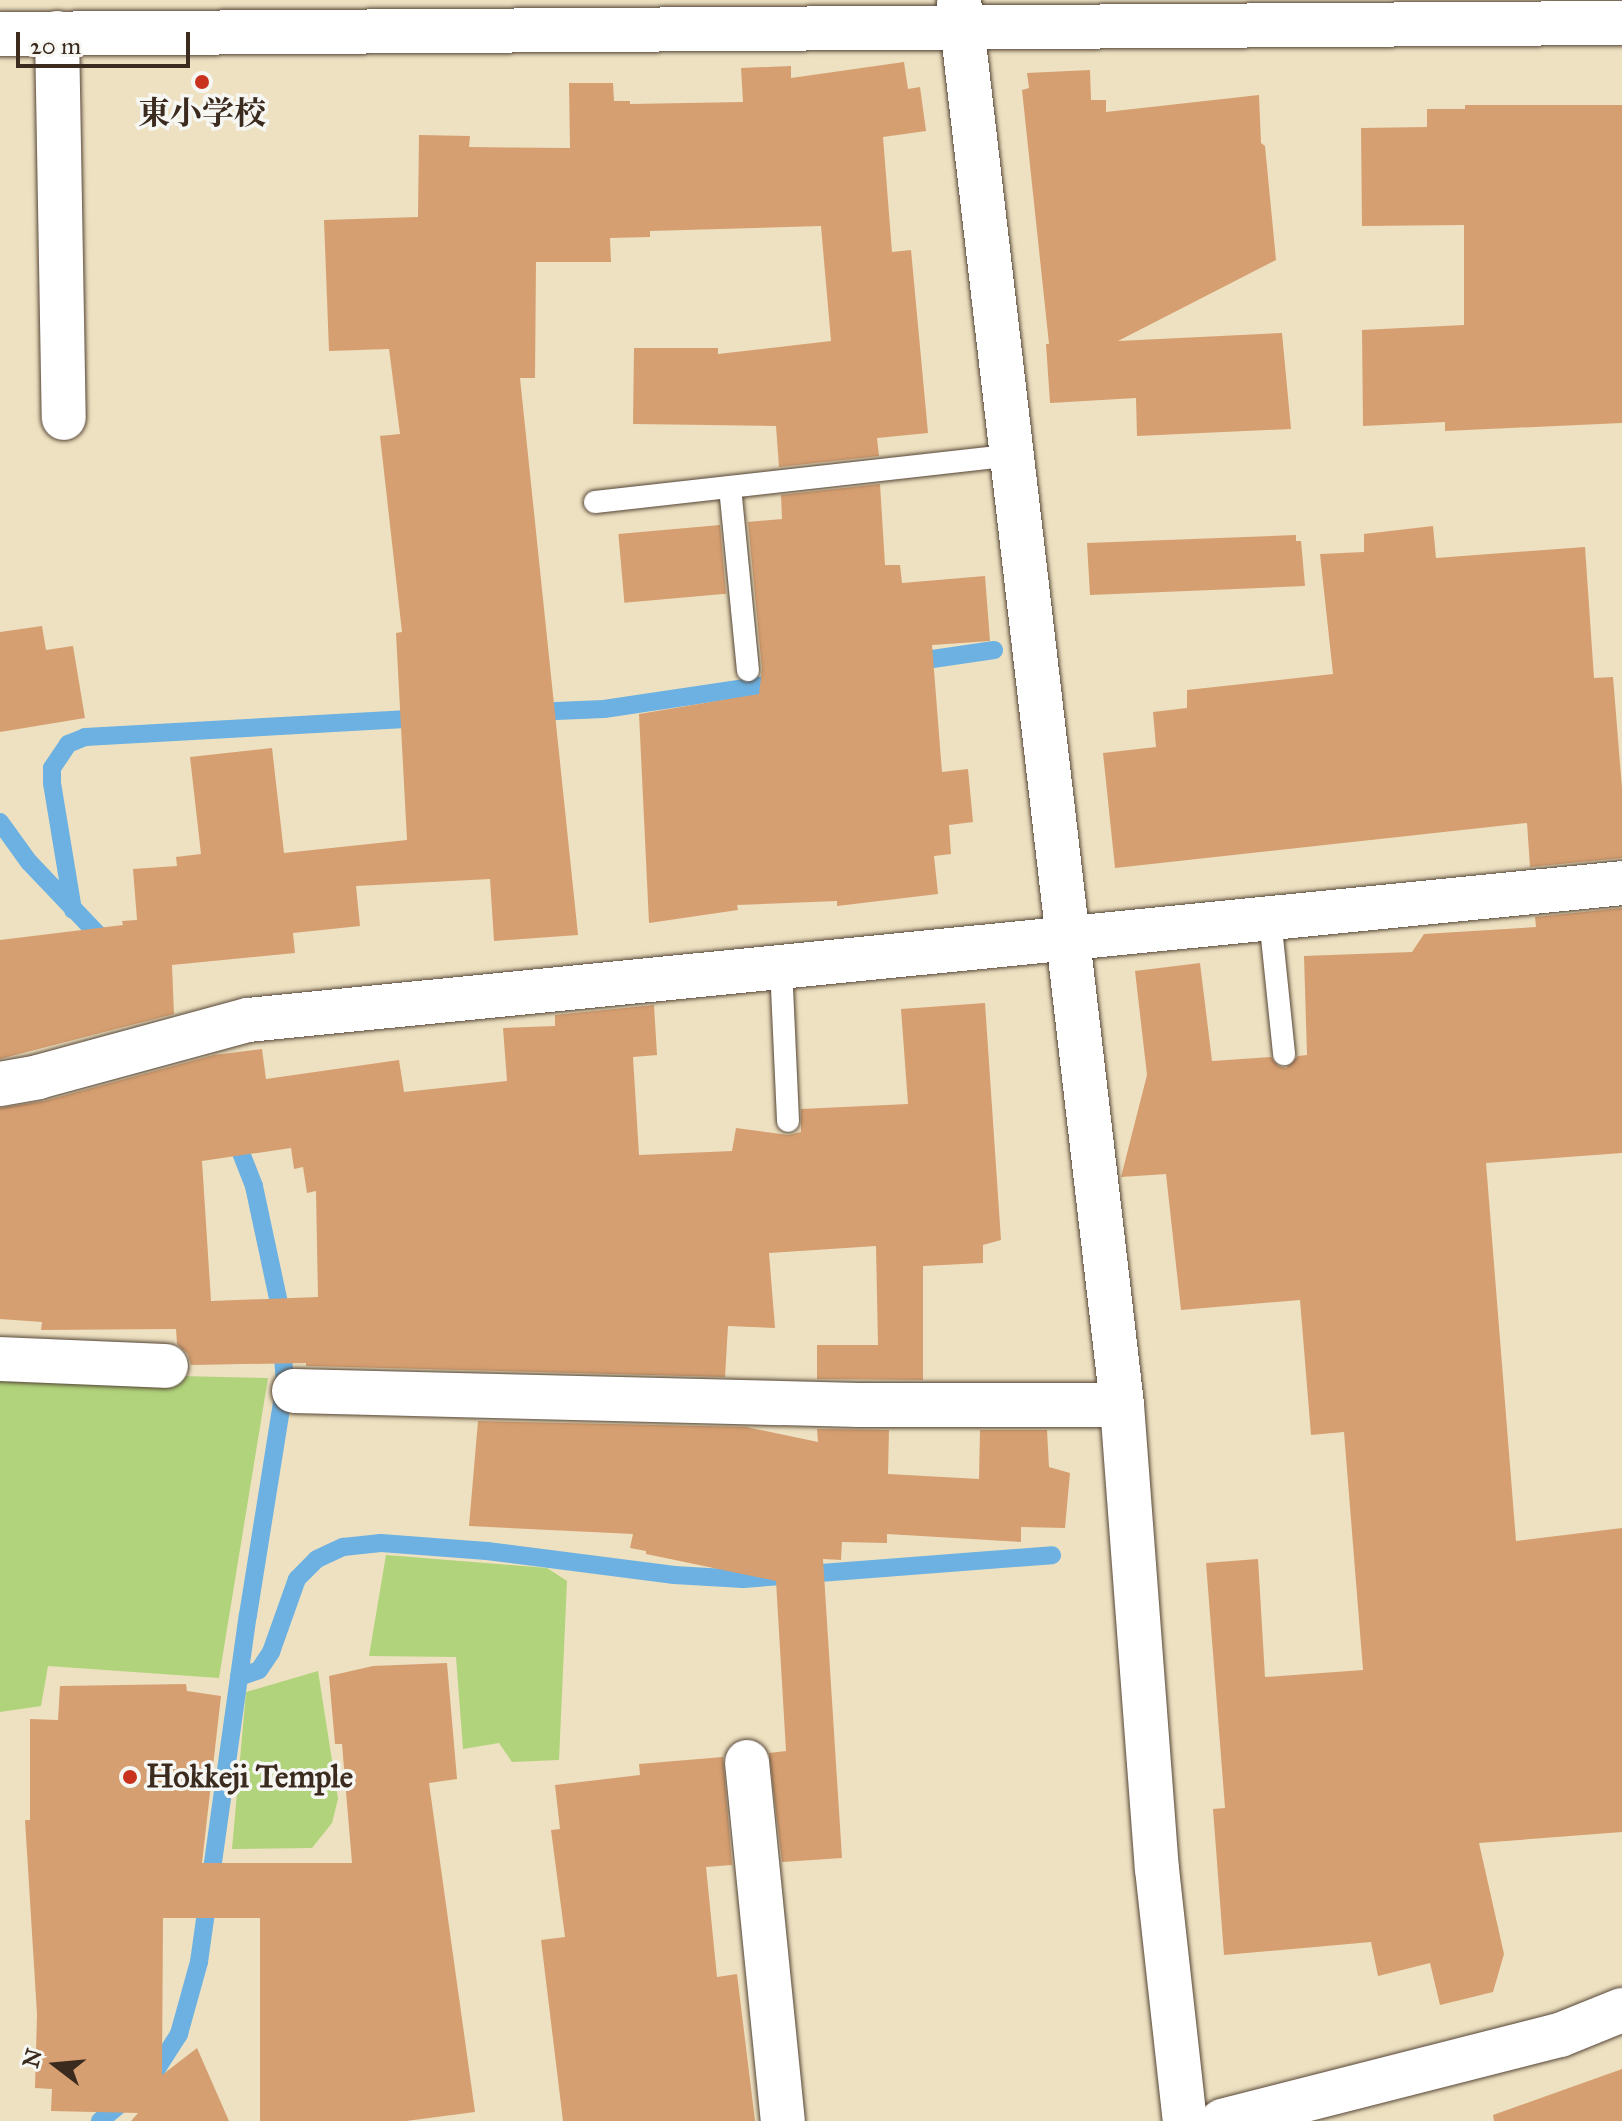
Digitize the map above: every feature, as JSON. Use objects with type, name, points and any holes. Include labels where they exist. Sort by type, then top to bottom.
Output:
[{"type":"street","points":[[0,34],[960,14],[1488,12],[1622,23]]},
{"type":"street","points":[[960,14],[1070,936],[1122,1405],[1157,1869],[1185,2121]]},
{"type":"street","points":[[57,33],[64,418]]},
{"type":"street","points":[[0,1084],[38,1077],[248,1020],[1622,883]]},
{"type":"street","points":[[0,1359],[166,1366]]},
{"type":"street","points":[[294,1391],[859,1405],[1122,1405]]},
{"type":"street","points":[[747,1762],[783,2121]]},
{"type":"street","points":[[1222,2121],[1337,2107],[1560,2035],[1622,2010]]},
{"type":"lane","points":[[595,502],[1013,455]]},
{"type":"lane","points":[[730,487],[748,670]]},
{"type":"lane","points":[[1270,918],[1284,1054]]},
{"type":"lane","points":[[781,966],[788,1121]]},
{"type":"green space","points":[[0,1372],[268,1378],[219,1678],[48,1666],[41,1706],[0,1712]]},
{"type":"green space","points":[[386,1555],[547,1568],[567,1581],[559,1760],[512,1762],[499,1743],[463,1749],[456,1657],[369,1656]]},
{"type":"green space","points":[[318,1671],[338,1799],[332,1823],[312,1848],[232,1849],[246,1692]]},
{"type":"building","points":[[904,62],[908,89],[920,87],[926,131],[883,137],[892,252],[911,250],[928,433],[877,438],[879,456],[779,467],[776,426],[633,424],[634,348],[718,348],[718,354],[831,341],[821,226],[650,231],[650,237],[610,238],[611,262],[536,262],[535,378],[520,378],[578,935],[494,941],[490,879],[356,886],[360,926],[293,933],[295,953],[172,965],[174,1014],[0,1059],[0,940],[123,925],[122,921],[137,920],[133,869],[177,866],[176,857],[201,854],[190,757],[272,748],[284,853],[407,840],[396,633],[402,632],[380,436],[400,434],[389,349],[329,351],[324,220],[418,217],[419,135],[470,136],[469,147],[570,148],[569,83],[613,83],[614,101],[630,101],[630,104],[743,102],[741,68],[791,66],[791,78]]},
{"type":"building","points":[[1090,70],[1091,100],[1106,100],[1106,112],[1259,95],[1261,143],[1265,146],[1276,260],[1118,341],[1282,333],[1291,429],[1137,436],[1136,398],[1050,403],[1046,344],[1049,344],[1022,90],[1029,88],[1027,73]]},
{"type":"building","points":[[1465,105],[1622,105],[1622,423],[1445,431],[1445,422],[1363,426],[1362,330],[1464,325],[1464,225],[1362,226],[1361,128],[1427,127],[1427,109],[1465,109]]},
{"type":"building","points":[[880,484],[885,565],[900,565],[902,583],[985,576],[990,641],[932,645],[942,772],[968,769],[973,822],[949,825],[951,854],[934,856],[938,894],[837,906],[837,901],[737,905],[738,910],[649,923],[639,714],[759,694],[762,669],[748,522],[782,519],[781,495]]},
{"type":"building","points":[[720,525],[726,594],[624,603],[618,534]]},
{"type":"building","points":[[1433,526],[1436,558],[1585,547],[1594,678],[1613,677],[1622,788],[1622,858],[1530,867],[1527,823],[1115,868],[1103,753],[1156,747],[1153,712],[1187,708],[1187,690],[1333,674],[1320,554],[1364,552],[1364,534]]},
{"type":"building","points":[[1296,535],[1296,541],[1301,541],[1305,586],[1090,595],[1087,543]]},
{"type":"building","points":[[42,626],[46,650],[73,646],[85,718],[0,732],[0,632]]},
{"type":"building","points":[[1622,908],[1622,1153],[1486,1163],[1516,1541],[1622,1528],[1622,1832],[1479,1843],[1504,1954],[1493,1992],[1440,2005],[1430,1963],[1378,1976],[1371,1942],[1224,1955],[1213,1809],[1225,1808],[1206,1563],[1258,1559],[1265,1677],[1363,1670],[1344,1432],[1311,1435],[1300,1300],[1181,1310],[1166,1174],[1121,1177],[1147,1075],[1135,971],[1200,963],[1212,1061],[1271,1057],[1278,1066],[1286,1068],[1298,1056],[1307,1055],[1304,956],[1412,952],[1424,934],[1536,927],[1535,917]]},
{"type":"building","points":[[985,1003],[1001,1240],[983,1245],[983,1263],[923,1266],[923,1380],[817,1379],[817,1345],[878,1345],[876,1246],[769,1253],[775,1328],[728,1326],[725,1377],[306,1366],[306,1363],[191,1365],[188,1354],[177,1344],[176,1329],[41,1330],[42,1322],[0,1319],[0,1108],[44,1101],[214,1055],[262,1049],[266,1079],[399,1060],[404,1092],[507,1081],[503,1028],[555,1026],[555,1015],[654,1005],[657,1055],[633,1057],[639,1155],[732,1151],[736,1128],[788,1135],[801,1132],[801,1109],[908,1104],[901,1009]],"holes":[[[291,1148],[294,1169],[303,1167],[307,1193],[316,1191],[318,1297],[211,1301],[202,1161]]]},
{"type":"building","points":[[478,1421],[746,1427],[818,1442],[817,1429],[889,1430],[888,1474],[979,1479],[980,1430],[1047,1430],[1049,1467],[1070,1473],[1065,1528],[1021,1527],[1021,1542],[887,1534],[887,1543],[842,1542],[841,1560],[823,1559],[842,1858],[782,1862],[769,1753],[786,1751],[776,1581],[646,1554],[646,1551],[630,1548],[633,1534],[469,1526]]},
{"type":"building","points":[[447,1663],[457,1779],[429,1783],[475,2112],[406,2121],[260,2121],[260,1918],[163,1918],[162,2075],[197,2048],[229,2121],[131,2121],[138,2113],[51,2111],[52,2089],[35,2088],[37,2014],[25,1820],[30,1820],[30,1719],[58,1720],[60,1686],[186,1684],[187,1691],[221,1696],[202,1863],[352,1863],[342,1744],[335,1744],[329,1676],[373,1666]]},
{"type":"building","points":[[723,1757],[732,1865],[706,1867],[717,1977],[737,1974],[755,2121],[563,2121],[541,1940],[565,1937],[551,1830],[560,1829],[555,1785],[640,1775],[639,1764]]},
{"type":"building","points":[[1622,2069],[1622,2121],[1494,2121],[1493,2115]]},
{"type":"waterway","points":[[912,662],[994,650]]},
{"type":"waterway","points":[[532,712],[604,709],[784,682]]},
{"type":"waterway","points":[[73,910],[52,783],[52,768],[68,744],[85,737],[422,718]]},
{"type":"waterway","points":[[0,822],[29,862],[109,946]]},
{"type":"waterway","points":[[149,2081],[179,2034],[199,1962],[248,1615],[285,1384],[279,1303],[254,1186],[234,1135]]},
{"type":"waterway","points":[[239,1677],[259,1670],[271,1652],[297,1579],[317,1559],[343,1547],[381,1543],[487,1551],[674,1575],[743,1579],[1052,1555]]},
{"type":"waterway","points":[[100,2121],[129,2097]]},
{"type":"place","name":"東小学校","points":[[202,82]]},
{"type":"place","name":"Hokkeji Temple","points":[[130,1777]]}]
